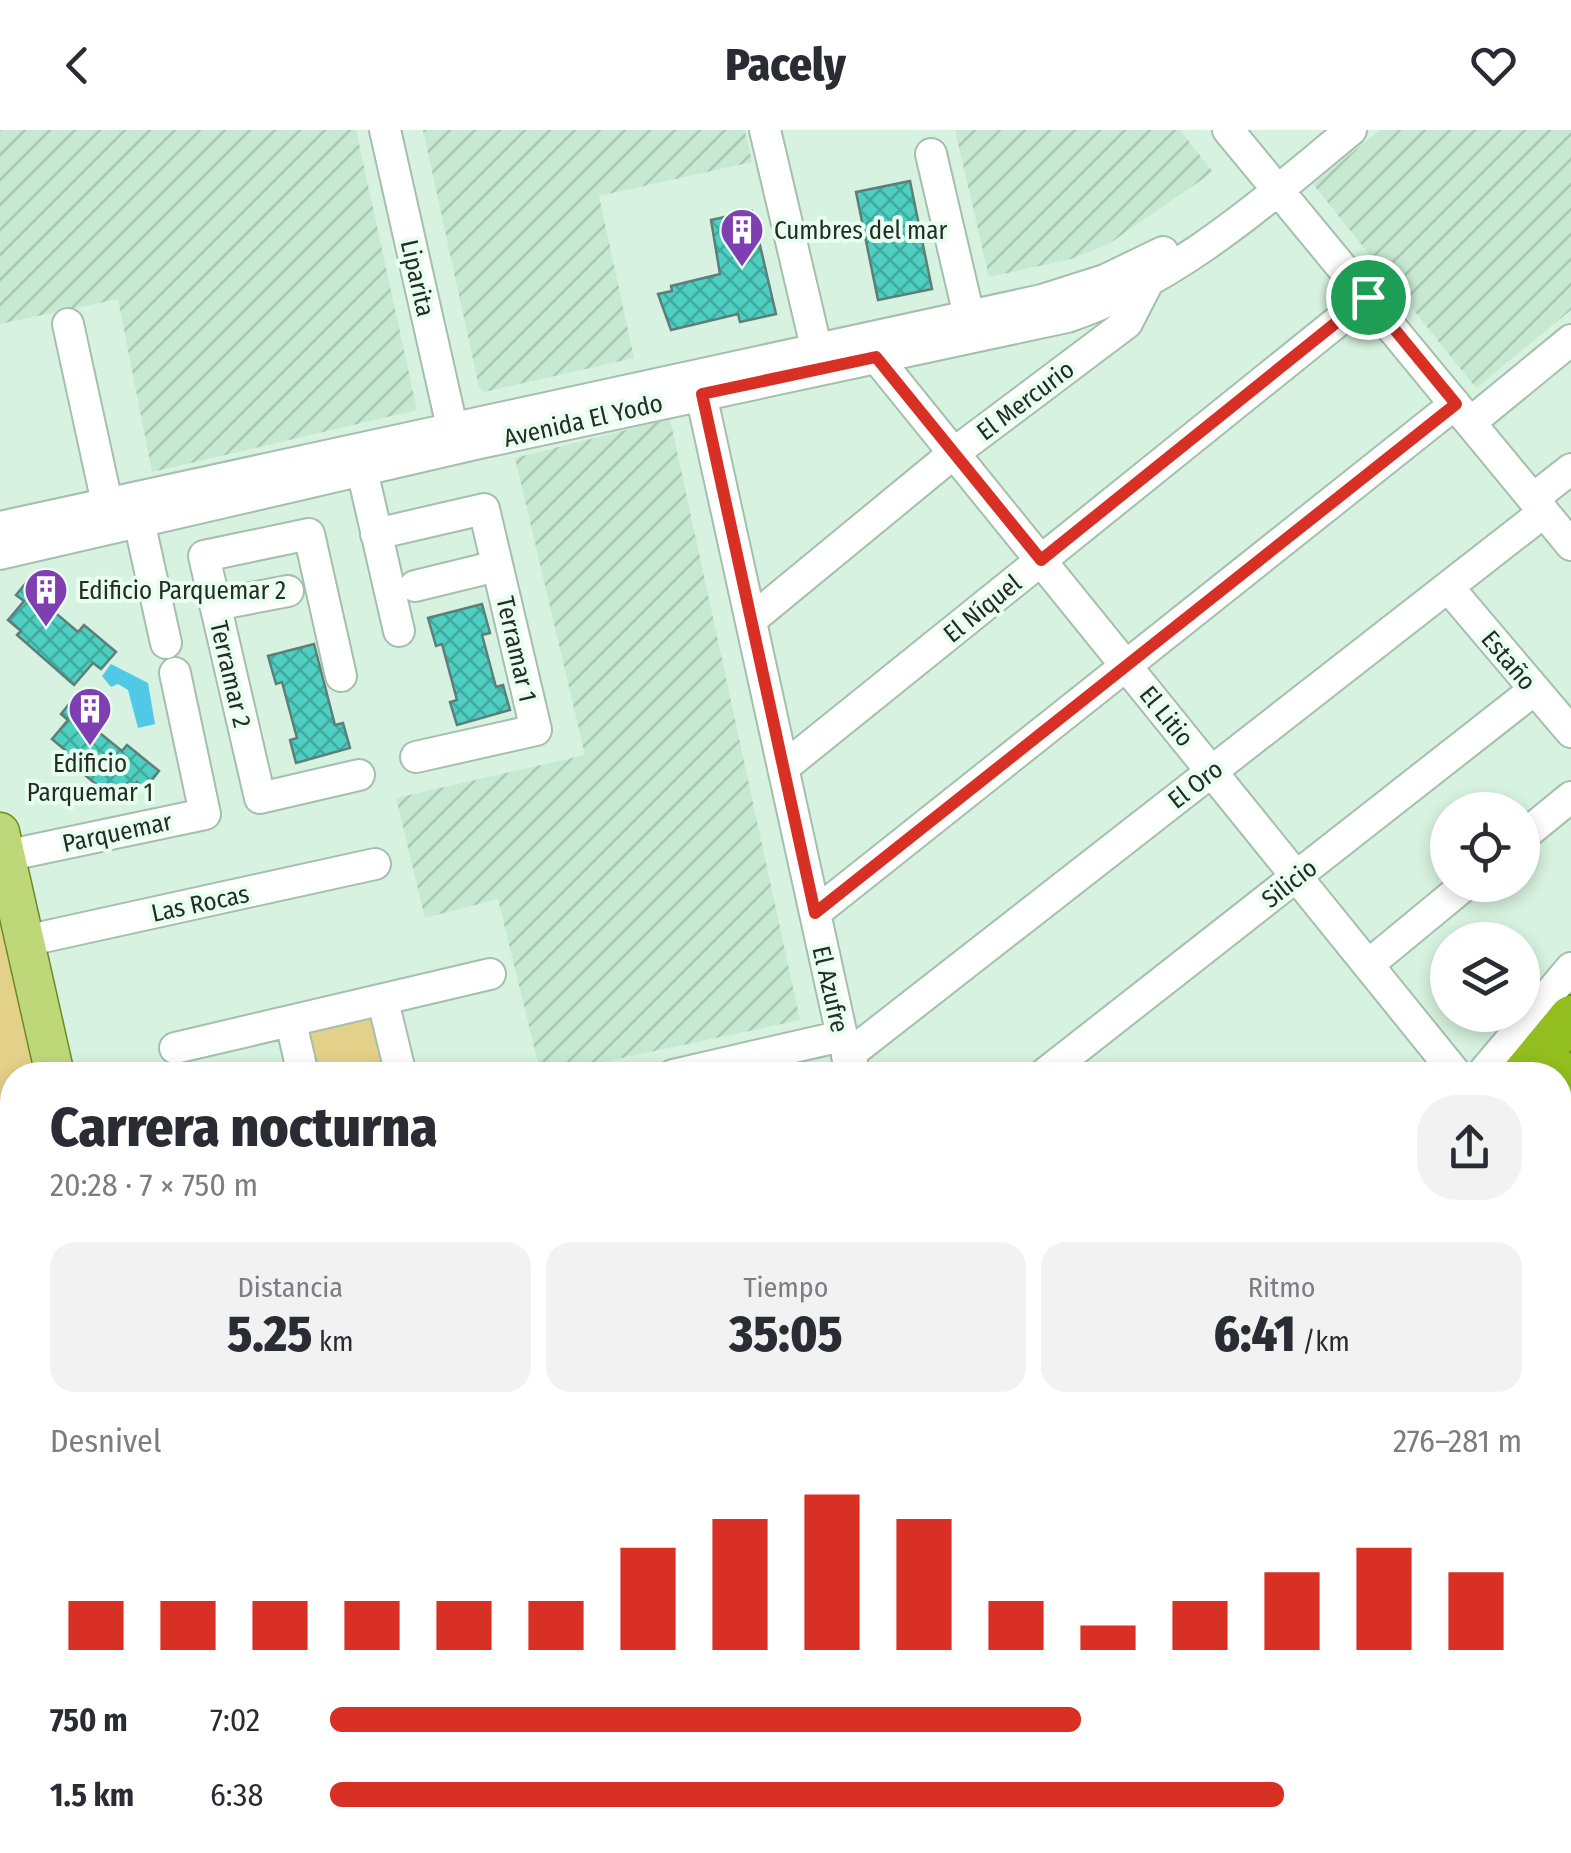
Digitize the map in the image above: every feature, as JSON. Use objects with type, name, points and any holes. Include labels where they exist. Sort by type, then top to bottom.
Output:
[{"type":"highway","points":[[1534,1062],[1571,1017]]},
{"type":"main road","points":[[3,844],[53,1062]]},
{"type":"street","name":"Liparita","points":[[385,130],[452,427]]},
{"type":"street","points":[[765,130],[816,347]]},
{"type":"street","points":[[1228,130],[1571,544]]},
{"type":"street","name":"Avenida El Yodo","points":[[0,527],[452,427],[699,383],[876,357],[1038,325],[1089,310],[1147,284],[1197,252],[1272,183],[1321,130]]},
{"type":"street","name":"Avenida El Yodo","points":[[0,554],[362,470],[699,383],[816,347],[1073,292],[1136,266],[1352,130]]},
{"type":"street","points":[[931,154],[968,316]]},
{"type":"street","name":"El Mercurio","points":[[750,620],[954,453],[1127,322],[1147,284]]},
{"type":"street","name":"El Níquel","points":[[783,768],[1368,297]]},
{"type":"street","points":[[68,324],[107,503]]},
{"type":"street","points":[[815,913],[1126,665],[1463,413],[1571,340]]},
{"type":"street","name":"El Litio","points":[[876,357],[1446,1062]]},
{"type":"street","name":"El Azufre","points":[[699,383],[848,1056]]},
{"type":"street","name":"El Oro","points":[[793,1062],[848,1056],[1448,587],[1539,505],[1571,469]]},
{"type":"street","points":[[362,470],[400,631]]},
{"type":"street","points":[[304,484],[308,534],[341,676]]},
{"type":"street","name":"Terramar 1","points":[[376,534],[484,509],[536,730],[416,757]]},
{"type":"street","points":[[139,522],[166,643]]},
{"type":"street","name":"Terramar 2","points":[[308,534],[204,556],[260,798],[359,775]]},
{"type":"street","name":"Terramar 1","points":[[416,586],[498,566]]},
{"type":"street","name":"Estaño","points":[[1448,587],[1571,732]]},
{"type":"street","points":[[215,605],[288,591]]},
{"type":"street","name":"Parquemar","points":[[3,844],[205,814],[175,673]]},
{"type":"street","name":"Silicio","points":[[1060,1062],[1534,690]]},
{"type":"street","points":[[1540,822],[1571,797]]},
{"type":"street","name":"Las Rocas","points":[[25,941],[376,864]]},
{"type":"street","points":[[1368,966],[1445,902]]},
{"type":"street","points":[[1492,1062],[1571,968]]},
{"type":"street","points":[[175,1048],[490,974]]},
{"type":"street","points":[[383,1001],[398,1062]]},
{"type":"street","points":[[291,1022],[301,1062]]},
{"type":"shaded area","points":[[0,130],[356,130],[417,410],[152,472],[118,299],[0,324]]},
{"type":"shaded area","points":[[423,130],[745,130],[752,162],[599,196],[634,358],[484,392],[479,387]]},
{"type":"shaded area","points":[[955,130],[1180,130],[1213,172],[1107,245],[1071,259],[989,277]]},
{"type":"shaded area","points":[[1380,130],[1571,130],[1571,310],[1476,388],[1313,184]]},
{"type":"shaded area","points":[[670,419],[800,1020],[602,1062],[538,1062],[498,899],[425,918],[396,798],[585,755],[515,458]]},
{"type":"shaded area","points":[[0,879],[41,1062],[0,1062]]},
{"type":"shaded area","points":[[374,1015],[386,1062],[313,1062],[305,1032]]},
{"type":"water","points":[[111,664],[148,683],[155,724],[138,728],[128,690],[118,684],[111,687],[102,676]]},
{"type":"building","points":[[910,181],[932,289],[878,300],[856,192]]},
{"type":"building","name":"Cumbres del mar","points":[[752,211],[776,314],[740,322],[738,314],[671,330],[658,294],[672,291],[671,286],[720,274],[711,220]]},
{"type":"building","name":"Edificio Parquemar 2","points":[[30,578],[59,603],[52,610],[78,632],[84,625],[116,652],[101,669],[93,663],[74,685],[17,635],[21,631],[8,620],[24,601],[16,595]]},
{"type":"building","points":[[482,604],[490,633],[482,635],[496,687],[503,685],[510,710],[457,725],[450,702],[457,700],[442,644],[436,646],[428,618]]},
{"type":"building","points":[[314,644],[335,725],[343,723],[350,748],[296,763],[290,740],[297,738],[282,682],[276,684],[268,656]]},
{"type":"building","name":"Edificio Parquemar 1","points":[[74,698],[103,722],[96,730],[122,751],[127,745],[159,771],[145,789],[137,782],[122,800],[107,787],[104,791],[61,755],[65,750],[52,739],[68,720],[61,714]]},
{"type":"place","name":"Cumbres del mar","points":[[742,268]]},
{"type":"place","name":"Edificio Parquemar 2","points":[[46,628]]},
{"type":"place","name":"Edificio Parquemar 1","points":[[90,747]]},
{"type":"route","points":[[1368,297],[1456,404],[815,913],[702,394],[876,357],[1041,560],[1368,297]]}]
